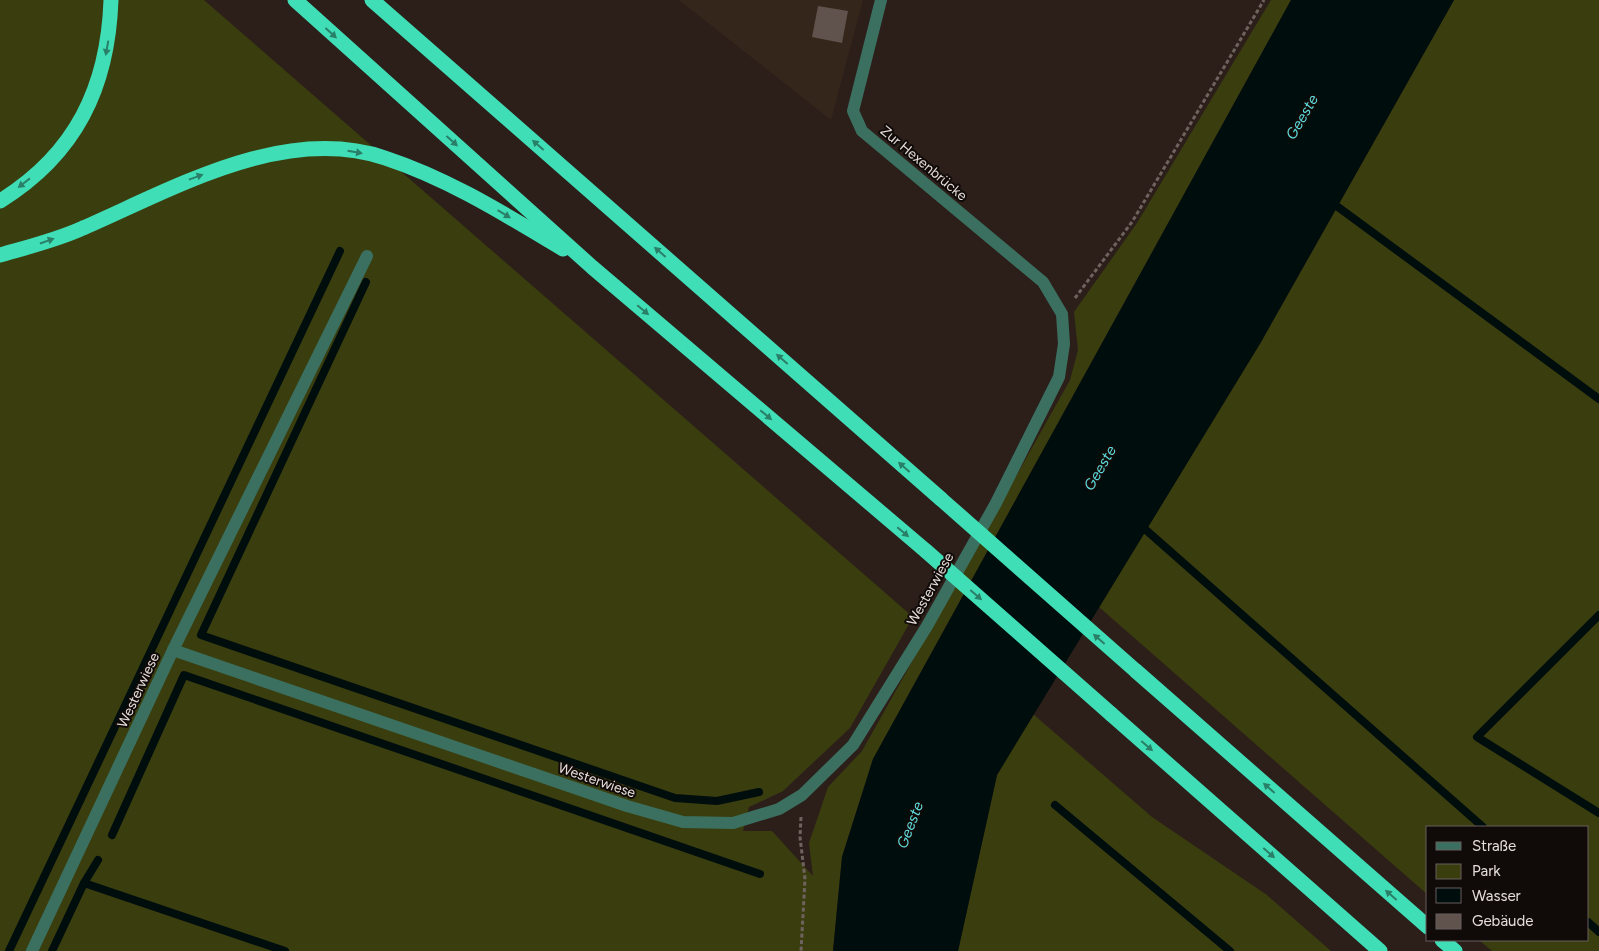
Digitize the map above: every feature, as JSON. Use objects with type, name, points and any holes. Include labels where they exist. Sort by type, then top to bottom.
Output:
[{"type":"highway","points":[[0,200],[40,171],[69,138],[90,103],[104,65],[110,32],[111,0]]},
{"type":"highway","points":[[295,0],[592,267],[926,551],[1380,951]]},
{"type":"highway","points":[[372,0],[1426,925]]},
{"type":"highway","points":[[0,255],[81,229],[188,180],[226,166],[266,156],[309,150],[348,150],[384,157],[434,177],[486,204],[592,267]]},
{"type":"highway","points":[[1443,941],[1455,951]]},
{"type":"street","name":"Zur Hexenbrücke","points":[[881,0],[853,111],[862,131],[1044,282],[1062,314]]},
{"type":"street","points":[[174,650],[367,256]]},
{"type":"street","name":"Westerwiese","points":[[32,951],[174,650],[627,806],[683,822],[733,823],[779,809],[802,795],[853,745],[927,626],[996,502],[1060,377],[1064,344],[1062,314]]},
{"type":"path","points":[[1062,314],[1132,222],[1264,0]]},
{"type":"path","points":[[801,951],[804,879],[800,837],[802,795]]},
{"type":"shaded area","points":[[679,0],[863,0],[831,120]]},
{"type":"green space","points":[[0,0],[204,0],[913,617],[850,728],[783,791],[749,807],[743,831],[772,831],[813,876],[809,843],[828,787],[862,751],[1070,380],[1078,350],[1074,312],[1137,223],[1271,0],[1291,0],[873,759],[842,857],[833,951],[0,951]]},
{"type":"green space","points":[[1454,0],[1599,0],[1599,951],[1492,951],[1480,941],[1589,941],[1589,826],[1426,826],[1426,893],[1099,607],[1261,342]]},
{"type":"green space","points":[[1033,714],[1152,817],[1267,895],[1331,951],[958,951],[997,775]]},
{"type":"water","name":"Geeste","points":[[1291,0],[1454,0],[1261,342],[997,775],[958,951],[833,951],[842,857],[873,759]]},
{"type":"building","points":[[818,6],[848,11],[842,43],[812,37]]},
{"type":"waterway","points":[[1338,207],[1599,399]]},
{"type":"waterway","points":[[9,951],[340,251]]},
{"type":"waterway","points":[[366,282],[201,635],[675,798],[717,801],[759,792]]},
{"type":"waterway","points":[[1146,530],[1482,826]]},
{"type":"waterway","points":[[1599,615],[1477,737],[1599,813]]},
{"type":"waterway","points":[[112,835],[184,675],[760,874]]},
{"type":"waterway","points":[[1055,805],[1230,951]]},
{"type":"waterway","points":[[52,951],[84,883],[98,860]]},
{"type":"waterway","points":[[84,883],[285,951]]},
{"type":"waterway","points":[[1589,923],[1599,932]]}]
